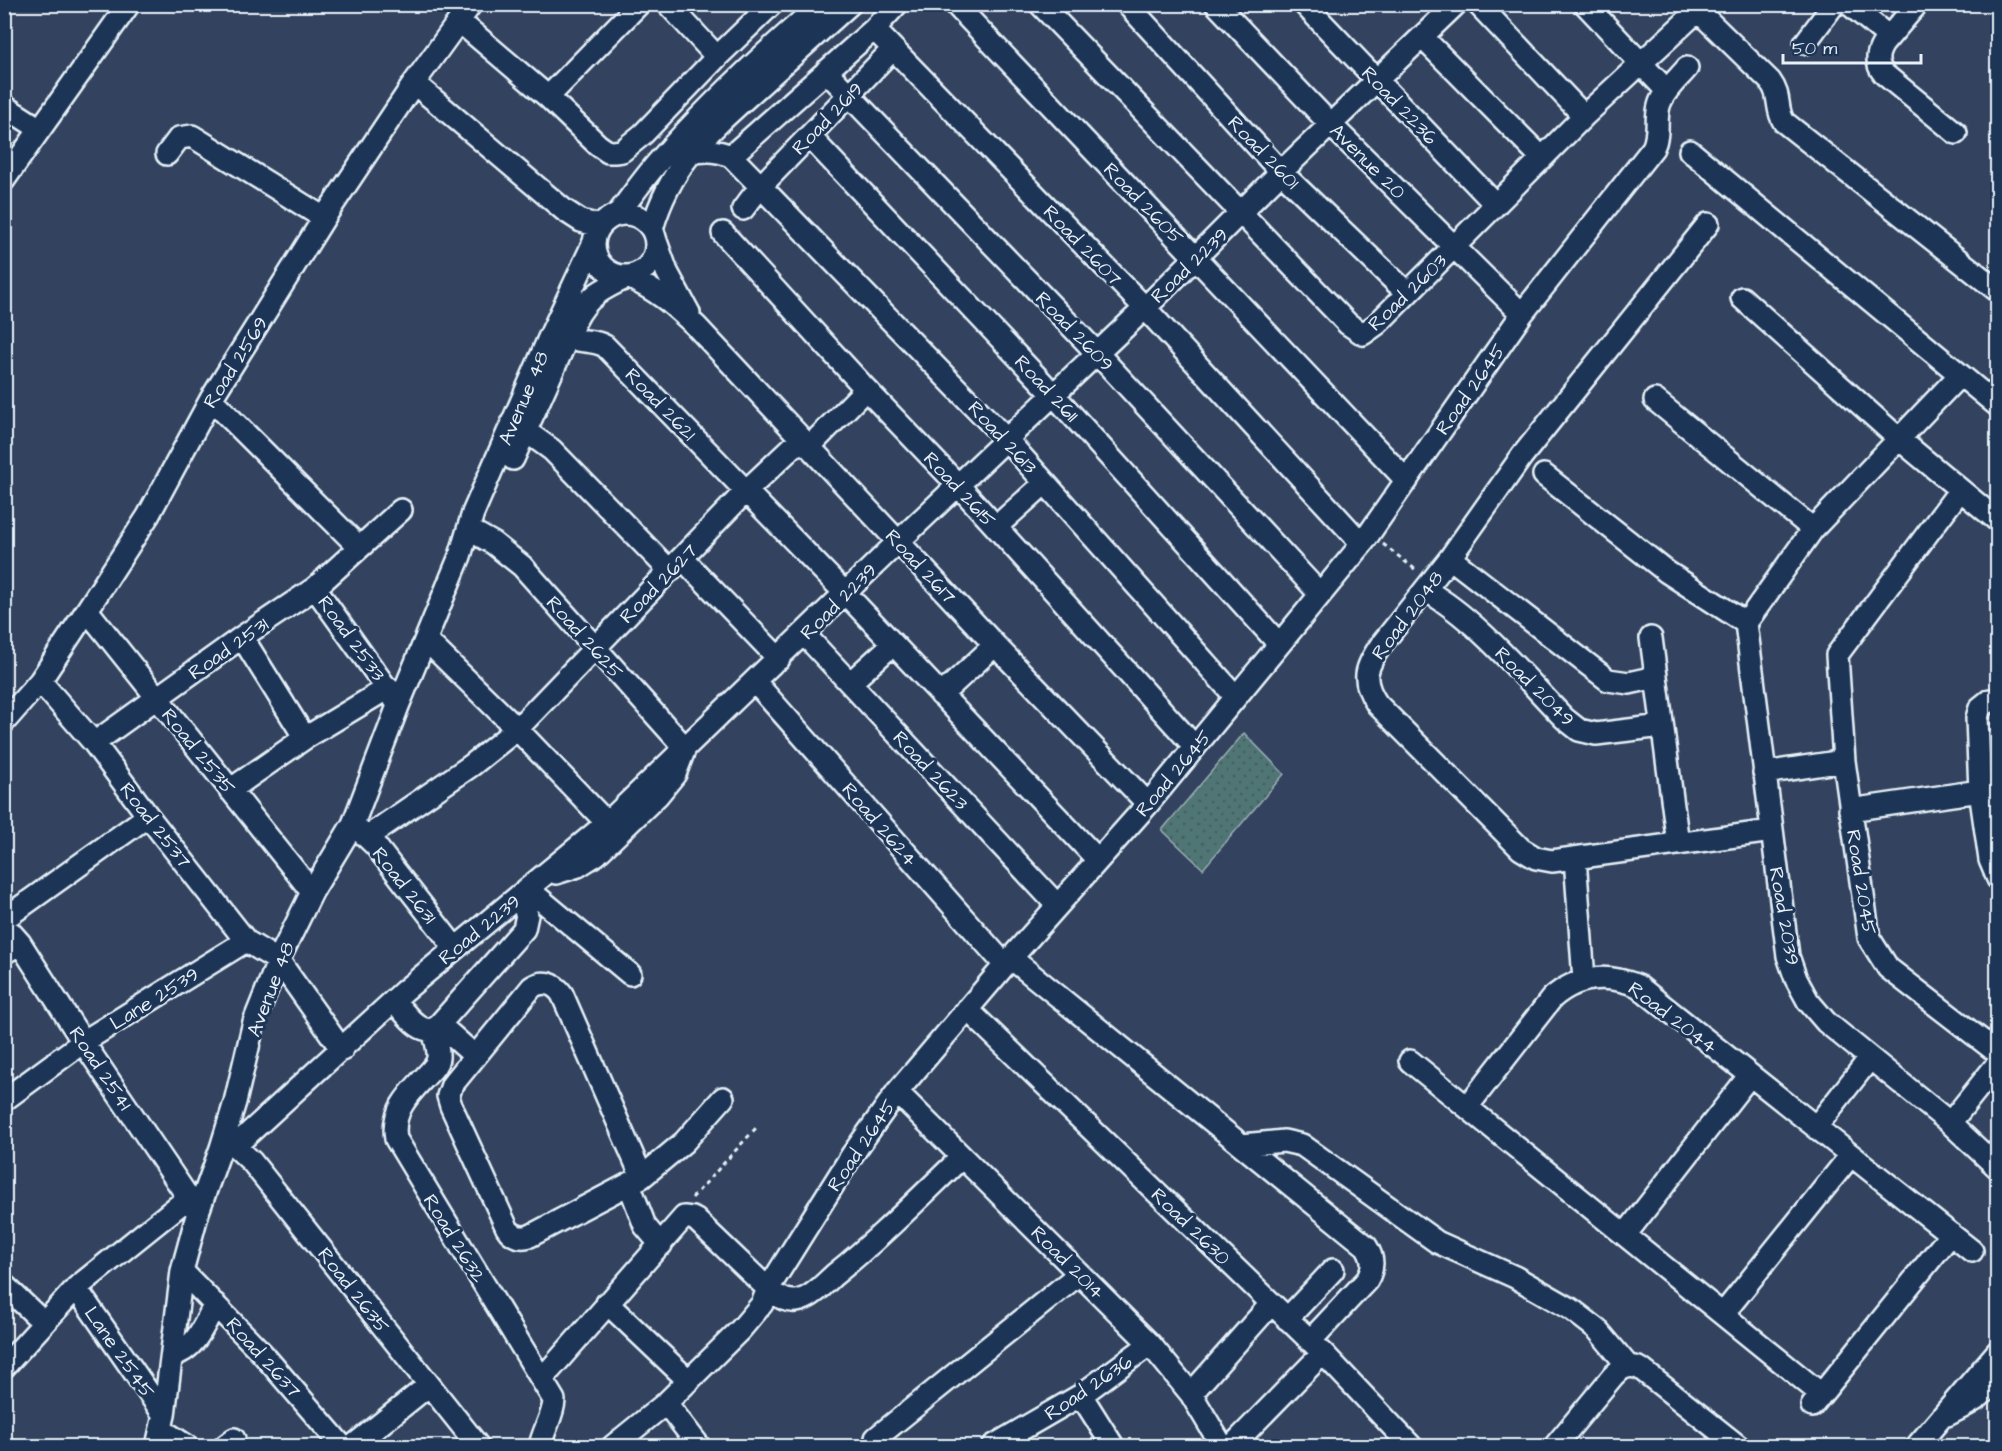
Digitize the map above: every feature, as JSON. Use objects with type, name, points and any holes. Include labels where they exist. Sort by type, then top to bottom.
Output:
[{"type":"street","points":[[4,180],[129,4]]},
{"type":"street","points":[[548,97],[639,4]]},
{"type":"street","points":[[668,4],[717,57]]},
{"type":"street","points":[[465,13],[548,97],[608,152],[622,151],[643,134],[772,4]]},
{"type":"street","name":"Avenue 48","points":[[161,1431],[193,1205],[230,1143],[254,1022],[279,961],[312,891],[360,831],[398,706],[460,556],[473,513],[549,338],[603,228],[657,162],[735,82],[821,4]]},
{"type":"street","points":[[690,153],[702,150],[720,151],[731,156],[874,29],[897,4]]},
{"type":"street","name":"Road 2605","points":[[955,4],[1407,481]]},
{"type":"street","name":"Road 2603","points":[[1040,4],[1354,330],[1363,334],[1377,324],[1584,116],[1698,7]]},
{"type":"street","name":"Road 2601","points":[[1127,4],[1281,172],[1407,293]]},
{"type":"street","name":"Avenue 20","points":[[1216,4],[1331,125],[1522,314]]},
{"type":"street","name":"Road 2236","points":[[1304,4],[1496,205]]},
{"type":"street","name":"Road 2239","points":[[230,1143],[342,1050],[455,948],[607,823],[1096,352],[1145,308],[1281,172],[1456,4]]},
{"type":"street","points":[[1478,4],[1584,116]]},
{"type":"street","points":[[1585,4],[1667,91]]},
{"type":"street","points":[[1805,43],[1834,4]]},
{"type":"street","points":[[1849,4],[1889,37]]},
{"type":"street","points":[[1917,4],[1879,51],[1878,64],[1880,70],[1956,133]]},
{"type":"street","points":[[654,235],[645,221],[627,214],[603,228],[597,260],[603,267],[618,276],[628,277],[646,269],[656,251],[654,235],[663,196],[690,153],[708,132],[849,5]]},
{"type":"street","points":[[1698,7],[1776,88],[1779,97],[1779,111],[1784,122],[1998,291]]},
{"type":"street","name":"Road 2569","points":[[4,722],[40,681],[87,610],[148,516],[211,399],[324,218],[414,83],[465,13]]},
{"type":"street","name":"Road 2607","points":[[874,29],[1365,539]]},
{"type":"street","points":[[1422,37],[1542,158]]},
{"type":"street","name":"Road 2619","points":[[743,209],[760,186],[894,49]]},
{"type":"street","name":"Road 2645","points":[[613,1446],[666,1403],[741,1329],[762,1304],[768,1289],[852,1155],[897,1092],[1057,905],[1149,804],[1365,539],[1522,314],[1653,148],[1659,133],[1658,108],[1661,100],[1687,68]]},
{"type":"street","name":"Road 2609","points":[[826,71],[1096,352],[1320,594]]},
{"type":"street","points":[[414,83],[572,216],[603,228]]},
{"type":"street","points":[[4,105],[40,129]]},
{"type":"street","points":[[643,134],[657,162]]},
{"type":"street","points":[[167,154],[179,138],[192,136],[324,218]]},
{"type":"street","name":"Road 2611","points":[[809,136],[1053,394],[1279,644]]},
{"type":"street","points":[[1690,152],[1998,406]]},
{"type":"street","name":"Road 2613","points":[[731,156],[1006,439],[1236,697]]},
{"type":"street","name":"Road 2048","points":[[1708,224],[1522,456],[1450,558],[1372,658],[1366,674],[1368,690],[1377,704],[1521,849],[1536,858],[1552,861],[1772,831]]},
{"type":"street","name":"Road 2615","points":[[723,233],[866,389],[958,485],[1195,747]]},
{"type":"street","name":"Road 2617","points":[[654,235],[667,272],[696,326]]},
{"type":"street","name":"Avenue 48","points":[[460,556],[477,534],[492,506],[567,337],[587,300],[596,292],[628,277]]},
{"type":"street","name":"Road 2617","points":[[628,277],[661,295],[696,326],[995,645],[1149,804]]},
{"type":"street","points":[[1742,298],[1898,438],[1998,521]]},
{"type":"street","name":"Road 2621","points":[[567,337],[605,346],[845,593],[1098,860]]},
{"type":"street","points":[[1544,475],[1667,572],[1746,623],[1813,530],[1959,375]]},
{"type":"street","name":"Road 2627","points":[[360,831],[472,765],[517,729],[746,491],[866,389]]},
{"type":"street","points":[[211,399],[359,548]]},
{"type":"street","points":[[1655,400],[1813,530]]},
{"type":"street","points":[[523,436],[534,438],[552,450],[779,659]]},
{"type":"street","points":[[996,527],[1045,483]]},
{"type":"street","name":"Road 2045","points":[[1960,490],[1837,655],[1844,761],[1869,938],[1888,968],[1998,1053]]},
{"type":"street","name":"Road 2531","points":[[94,744],[242,637],[315,588],[401,510]]},
{"type":"street","name":"Road 2625","points":[[477,534],[493,543],[522,566],[685,748]]},
{"type":"street","points":[[1450,558],[1608,680],[1629,682],[1656,677]]},
{"type":"street","name":"Road 2049","points":[[1428,586],[1471,622],[1579,730],[1596,734],[1662,726]]},
{"type":"street","name":"Road 2533","points":[[315,588],[388,687],[398,706]]},
{"type":"street","name":"Road 2535","points":[[87,610],[312,891]]},
{"type":"street","name":"Road 2039","points":[[1746,623],[1788,956],[1796,979],[1808,1001],[1826,1022],[1950,1123],[1998,1168]]},
{"type":"street","name":"Road 2623","points":[[804,634],[1057,905]]},
{"type":"street","points":[[242,637],[305,738]]},
{"type":"street","points":[[1652,638],[1678,844]]},
{"type":"street","points":[[426,640],[517,729],[607,823]]},
{"type":"street","points":[[850,683],[893,644]]},
{"type":"street","points":[[941,695],[995,645]]},
{"type":"street","name":"Road 2537","points":[[40,681],[94,744],[246,940],[279,961]]},
{"type":"street","name":"Road 2624","points":[[755,682],[1008,962],[1242,1145],[1366,1246],[1371,1254],[1372,1272],[1316,1347]]},
{"type":"street","name":"Road 2533","points":[[230,790],[305,738],[388,687]]},
{"type":"street","points":[[1998,701],[1990,700],[1980,708],[1977,718],[1980,791],[1990,860],[1998,879]]},
{"type":"street","points":[[529,887],[567,871],[597,854],[666,786],[681,761],[685,748]]},
{"type":"street","points":[[1764,772],[1844,761]]},
{"type":"street","points":[[1850,810],[1980,791]]},
{"type":"street","points":[[4,919],[148,816]]},
{"type":"street","name":"Road 2631","points":[[360,831],[455,948]]},
{"type":"street","points":[[1575,858],[1584,980]]},
{"type":"street","points":[[529,887],[630,974]]},
{"type":"street","points":[[394,1001],[422,1029],[436,1027],[524,929],[529,887]]},
{"type":"street","name":"Road 2541","points":[[4,925],[12,948],[83,1042],[193,1205]]},
{"type":"street","name":"Lane 2539","points":[[4,1100],[83,1042],[246,940]]},
{"type":"street","points":[[279,961],[342,1050]]},
{"type":"street","name":"Road 2044","points":[[1467,1107],[1552,998],[1564,988],[1584,980],[1622,979],[1638,986],[1972,1251]]},
{"type":"street","points":[[661,1245],[645,1226],[636,1180],[562,994],[554,986],[542,983],[532,987],[452,1085],[448,1096],[449,1101],[510,1232],[519,1238],[530,1236],[636,1180],[684,1142],[723,1098]]},
{"type":"street","name":"Road 2630","points":[[967,1009],[1316,1347],[1411,1446]]},
{"type":"street","points":[[436,1027],[475,1056]]},
{"type":"street","name":"Road 2632","points":[[436,1027],[437,1062],[404,1100],[395,1127],[396,1139],[554,1400],[554,1407],[540,1446]]},
{"type":"street","points":[[1816,1127],[1870,1058]]},
{"type":"street","points":[[1410,1061],[1723,1314],[1817,1400],[1951,1234]]},
{"type":"street","points":[[1950,1123],[1998,1063]]},
{"type":"street","points":[[1625,1235],[1750,1075]]},
{"type":"street","name":"Road 2014","points":[[897,1092],[1150,1344],[1191,1394],[1222,1446]]},
{"type":"street","points":[[1242,1145],[1284,1141],[1302,1146],[1437,1242],[1515,1277],[1571,1309],[1597,1329],[1628,1366],[1641,1369],[1738,1446]]},
{"type":"street","name":"Road 2635","points":[[230,1143],[252,1162],[478,1446]]},
{"type":"street","points":[[1723,1314],[1851,1155]]},
{"type":"street","points":[[542,1379],[684,1217],[696,1220],[768,1289],[781,1299],[794,1302],[806,1298],[846,1266],[962,1157]]},
{"type":"street","name":"Lane 2545","points":[[4,1367],[76,1288],[193,1205]]},
{"type":"street","points":[[1287,1319],[1333,1270]]},
{"type":"street","name":"Road 2637","points":[[182,1271],[268,1360],[342,1446]]},
{"type":"street","points":[[876,1438],[1079,1274]]},
{"type":"street","points":[[4,1285],[44,1323]]},
{"type":"street","name":"Lane 2545","points":[[76,1288],[161,1431]]},
{"type":"street","points":[[607,1303],[689,1381]]},
{"type":"street","points":[[172,1354],[190,1346],[216,1304]]},
{"type":"street","points":[[1191,1394],[1271,1304]]},
{"type":"street","name":"Road 2636","points":[[993,1446],[1081,1395],[1150,1344]]},
{"type":"street","points":[[1232,1446],[1316,1347]]},
{"type":"street","points":[[1917,1446],[1998,1351]]},
{"type":"street","points":[[1559,1445],[1612,1376],[1628,1366]]},
{"type":"street","points":[[1939,1420],[1977,1400],[1992,1385],[1998,1374]]},
{"type":"street","points":[[353,1446],[429,1385]]},
{"type":"street","points":[[1081,1395],[1113,1446]]},
{"type":"street","points":[[666,1403],[699,1446]]},
{"type":"street","points":[[161,1431],[187,1446]]},
{"type":"path","points":[[1365,539],[1428,586]]},
{"type":"path","points":[[684,1217],[694,1196],[756,1128]]},
{"type":"green space","points":[[1244,733],[1284,774],[1203,869],[1162,830]]}]
